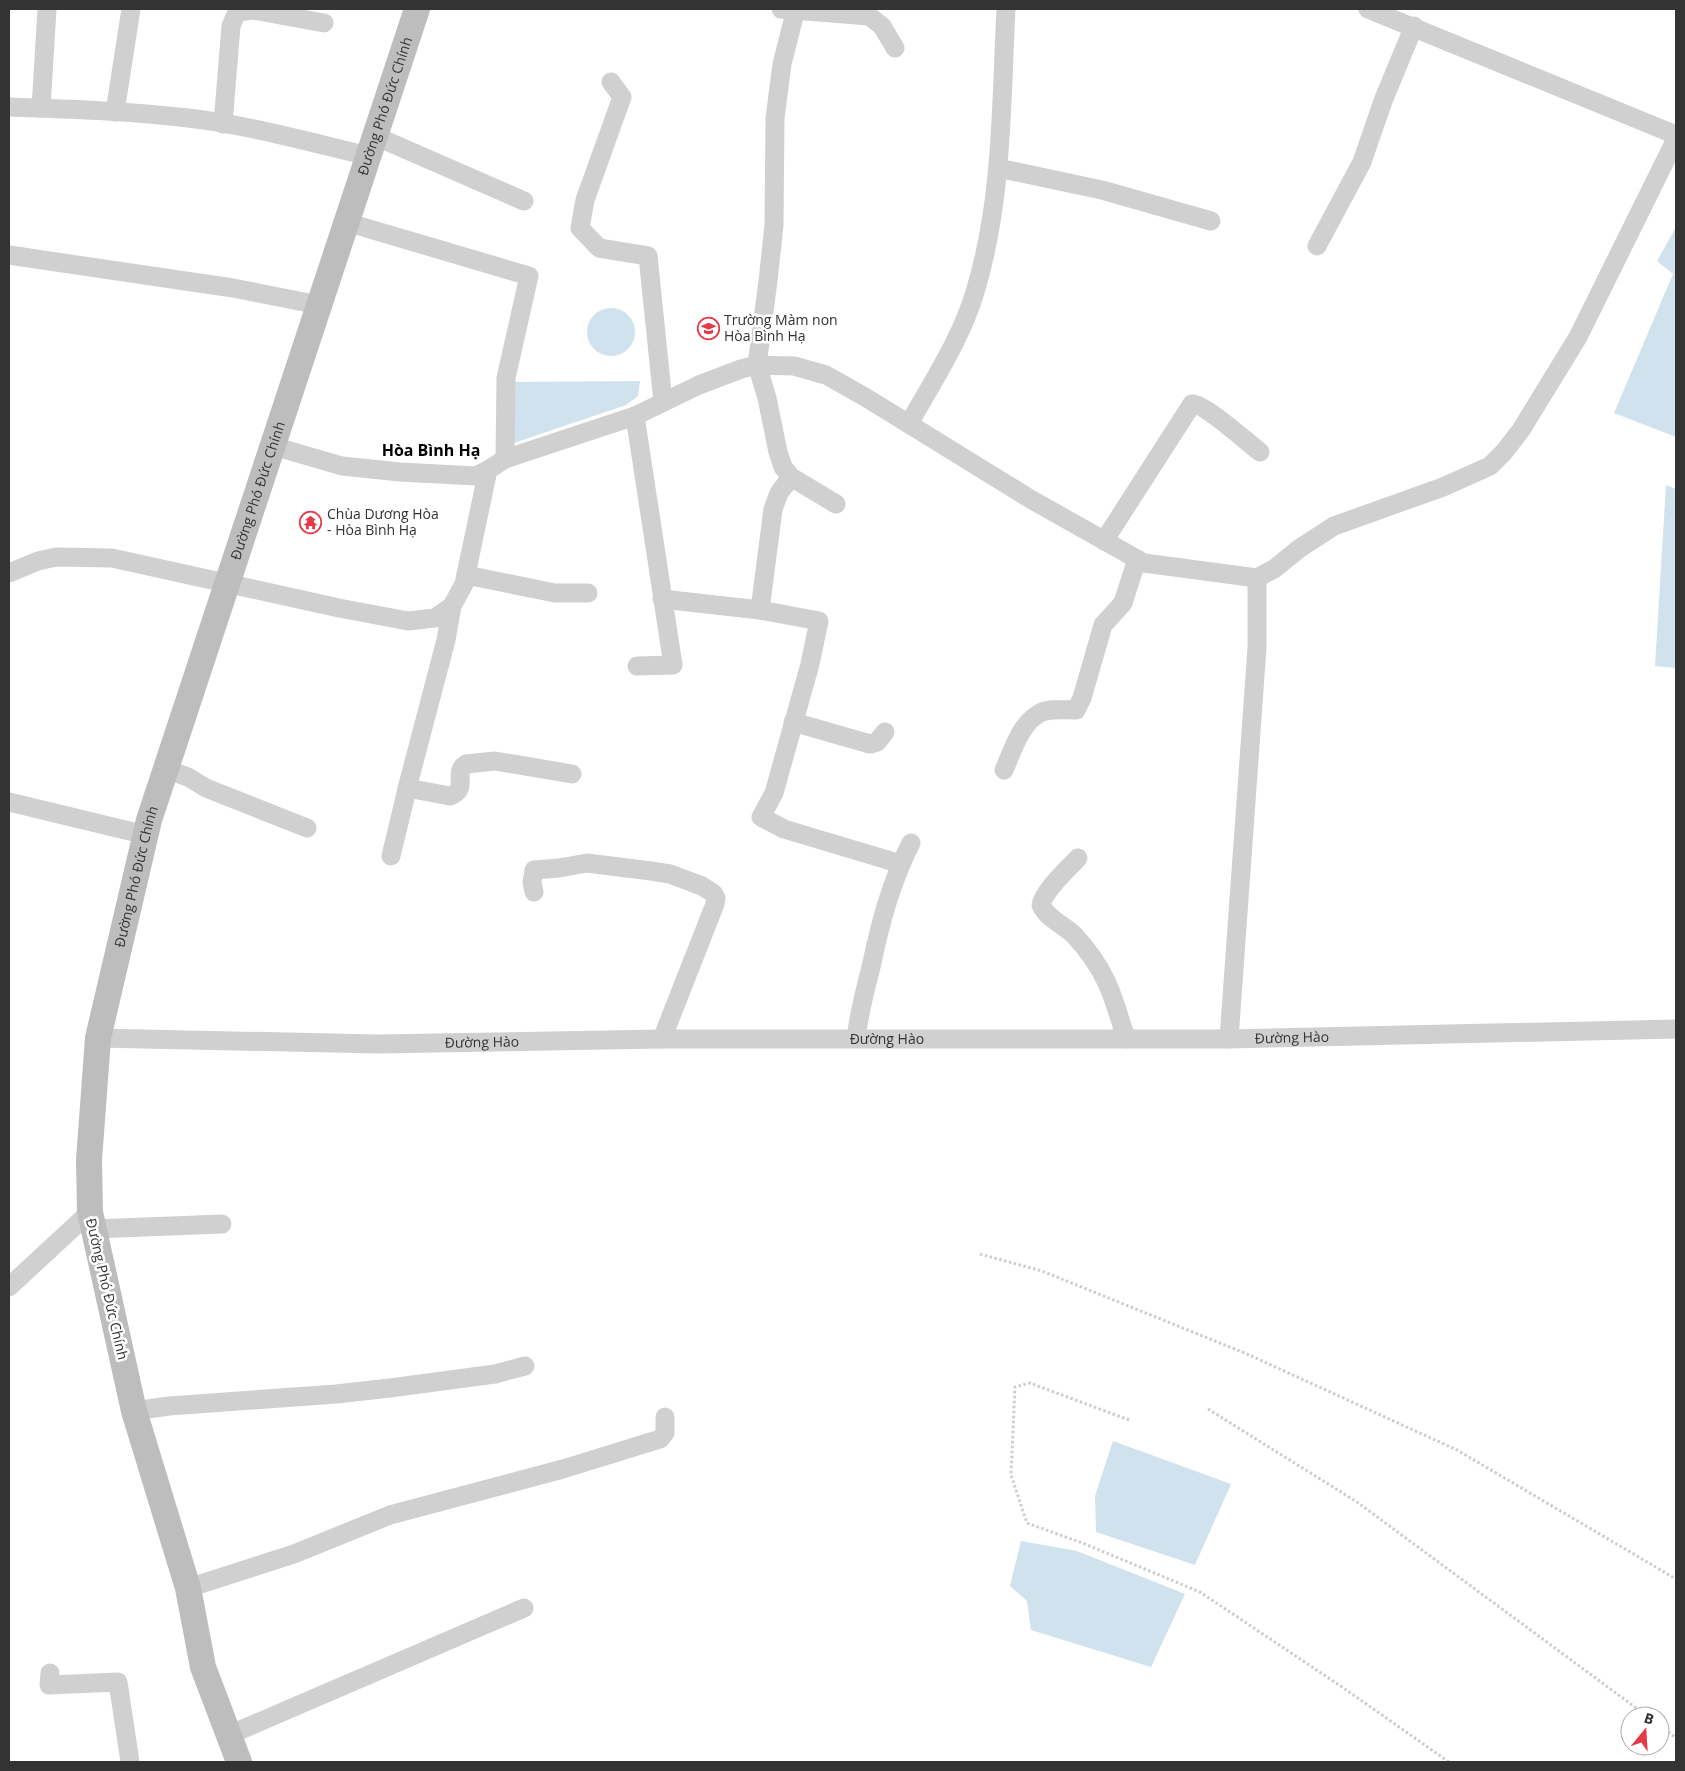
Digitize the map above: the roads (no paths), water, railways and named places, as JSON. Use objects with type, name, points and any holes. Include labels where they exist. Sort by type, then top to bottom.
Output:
[{"type":"main road","name":"Đường Phó Đức Chính","points":[[239,1762],[203,1667],[188,1588],[134,1411],[92,1221],[89,1160],[98,1038],[146,835],[166,769],[417,9]]},
{"type":"street","points":[[41,108],[47,9]]},
{"type":"street","points":[[115,112],[131,9]]},
{"type":"street","points":[[836,504],[791,477],[783,467],[767,398],[757,365],[774,225],[775,118],[791,9],[869,16],[882,26],[895,48]]},
{"type":"street","points":[[908,424],[953,346],[975,292],[992,222],[998,168],[1006,9]]},
{"type":"street","points":[[273,446],[342,466],[476,476],[505,459],[634,416],[699,385],[757,365],[794,366],[826,375],[1032,500],[1144,563],[1257,578],[1274,569],[1300,548],[1334,526],[1444,487],[1490,466],[1504,452],[1521,430],[1578,337],[1676,137],[1414,26],[1368,9]]},
{"type":"street","points":[[223,124],[231,26],[237,12],[253,10],[324,23]]},
{"type":"street","points":[[1317,246],[1362,162],[1414,26]]},
{"type":"street","points":[[612,82],[622,97],[585,200],[580,228],[600,248],[648,256],[663,402]]},
{"type":"street","points":[[9,107],[189,118],[263,131],[371,146],[524,200]]},
{"type":"street","points":[[998,168],[1102,190],[1211,221]]},
{"type":"street","points":[[346,222],[529,276],[506,378],[505,459]]},
{"type":"street","points":[[9,255],[233,288],[319,305]]},
{"type":"street","points":[[1104,541],[1192,404],[1197,403],[1207,410],[1260,452]]},
{"type":"street","points":[[634,416],[673,665],[637,666]]},
{"type":"street","points":[[391,856],[444,647],[452,606],[464,584],[488,470]]},
{"type":"street","points":[[760,610],[773,509],[779,493],[791,477]]},
{"type":"street","points":[[9,573],[38,561],[56,557],[95,557],[139,563],[339,608],[408,621],[435,618],[452,606]]},
{"type":"street","points":[[1004,770],[1016,742],[1027,723],[1041,712],[1076,710],[1082,698],[1103,625],[1123,603],[1137,559]]},
{"type":"street","points":[[466,575],[555,592],[588,593]]},
{"type":"street","points":[[1229,1040],[1257,648],[1257,578]]},
{"type":"street","points":[[662,599],[760,610],[819,621],[810,664],[774,793],[761,817],[784,829],[901,864]]},
{"type":"street","points":[[793,722],[870,744],[877,742],[884,732]]},
{"type":"street","points":[[407,788],[450,796],[456,794],[461,785],[460,769],[466,764],[487,761],[509,762],[572,774]]},
{"type":"street","points":[[166,769],[188,777],[206,788],[307,828]]},
{"type":"street","points":[[9,802],[146,835]]},
{"type":"street","points":[[856,1038],[860,1012],[884,912],[901,864],[911,843]]},
{"type":"street","points":[[1078,858],[1049,890],[1041,905],[1045,912],[1075,937],[1101,968],[1112,993],[1126,1039]]},
{"type":"street","points":[[534,892],[532,882],[534,870],[587,863],[670,874],[694,882],[713,893],[716,898],[715,904],[662,1039]]},
{"type":"street","name":"Đường Hào","points":[[98,1038],[377,1044],[856,1038],[1229,1040],[1676,1029]]},
{"type":"street","points":[[9,1287],[92,1221],[222,1224]]},
{"type":"street","points":[[134,1411],[196,1403],[275,1399],[372,1390],[495,1374],[525,1366]]},
{"type":"street","points":[[188,1588],[294,1554],[390,1515],[563,1469],[660,1439],[665,1433],[665,1417]]},
{"type":"street","points":[[230,1735],[524,1608]]},
{"type":"street","points":[[50,1673],[49,1685],[118,1682],[130,1762]]},
{"type":"water","points":[[1676,227],[1676,437],[1614,413],[1673,274],[1657,261]]},
{"type":"water","points":[[611,308],[620,310],[628,315],[633,323],[635,332],[633,341],[628,349],[620,354],[611,356],[602,354],[594,349],[589,341],[587,332],[589,323],[594,315],[602,310]]},
{"type":"water","points":[[640,381],[638,396],[626,405],[511,444],[511,382]]},
{"type":"water","points":[[1666,485],[1676,489],[1676,668],[1655,666]]},
{"type":"water","points":[[1113,1441],[1231,1484],[1195,1565],[1096,1532],[1095,1496]]},
{"type":"water","points":[[1021,1541],[1077,1551],[1185,1594],[1151,1667],[1031,1630],[1027,1601],[1010,1586]]},
{"type":"place","name":"Trường Màm non Hòa Bình Hạ","points":[[708,328]]},
{"type":"place","name":"Chùa Dương Hòa - Hòa Bình Hạ","points":[[311,522]]},
{"type":"district","name":"Hòa Bình Hạ","points":[[431,450]]}]
